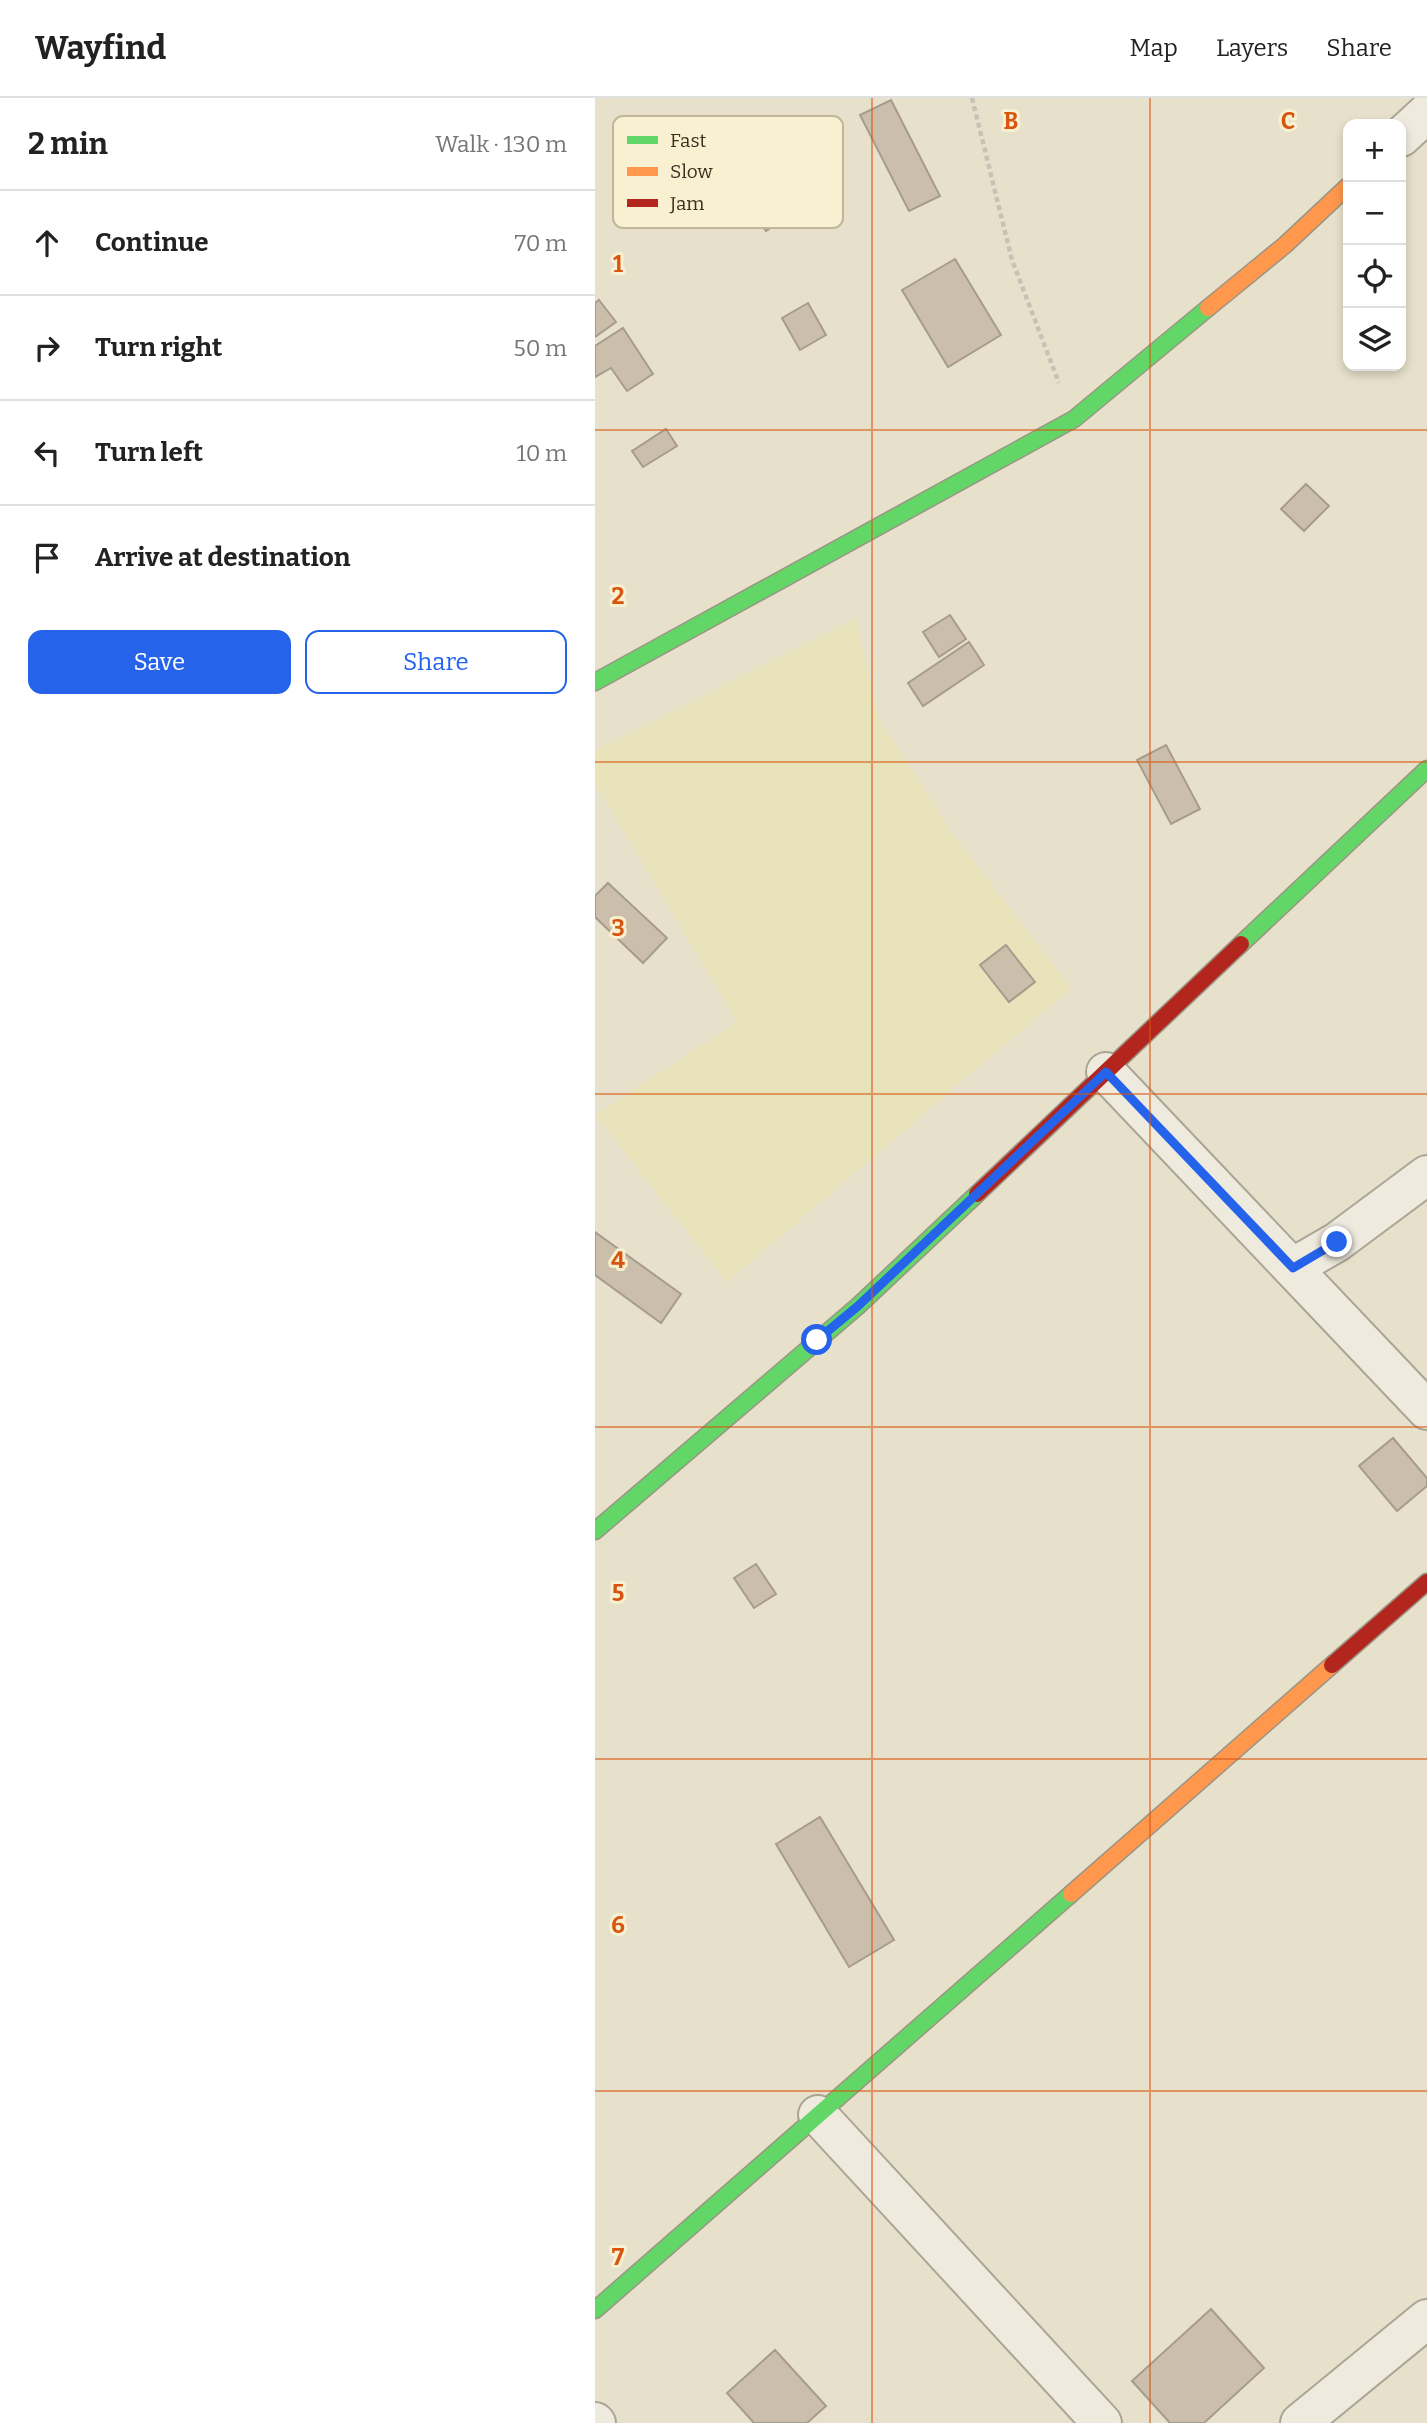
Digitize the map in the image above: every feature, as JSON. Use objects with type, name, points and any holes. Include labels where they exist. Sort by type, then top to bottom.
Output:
[{"type":"street","points":[[1406,132],[1427,113]]},
{"type":"street","points":[[595,682],[1074,419],[1285,246],[1343,192]]},
{"type":"street","points":[[595,1531],[858,1306],[1427,769]]},
{"type":"street","points":[[1106,1072],[1427,1410]]},
{"type":"street","points":[[1293,1268],[1337,1242],[1427,1175]]},
{"type":"street","points":[[595,2310],[1427,1582]]},
{"type":"street","points":[[818,2115],[1102,2423]]},
{"type":"street","points":[[1300,2423],[1427,2319]]},
{"type":"path","points":[[972,98],[1012,260],[1074,419]]},
{"type":"shaded area","points":[[856,619],[878,717],[955,837],[1071,988],[727,1282],[595,1115],[737,1022],[595,783],[595,750]]},
{"type":"building","points":[[891,100],[940,196],[909,211],[860,115]]},
{"type":"building","points":[[955,259],[1001,335],[948,367],[902,290]]},
{"type":"building","points":[[599,300],[616,322],[595,337],[595,303]]},
{"type":"building","points":[[808,303],[826,335],[800,350],[782,318]]},
{"type":"building","points":[[623,328],[653,374],[627,391],[611,368],[595,377],[595,346]]},
{"type":"building","points":[[666,429],[677,446],[643,467],[632,451]]},
{"type":"building","points":[[1306,484],[1329,506],[1304,531],[1281,509]]},
{"type":"building","points":[[950,615],[966,639],[939,657],[923,632]]},
{"type":"building","points":[[969,642],[984,665],[923,706],[908,683]]},
{"type":"building","points":[[1166,745],[1200,809],[1171,824],[1137,760]]},
{"type":"building","points":[[608,883],[667,938],[643,963],[595,917],[595,896]]},
{"type":"building","points":[[1006,945],[1035,982],[1009,1002],[980,965]]},
{"type":"building","points":[[595,1232],[681,1294],[661,1323],[595,1275]]},
{"type":"building","points":[[1393,1438],[1427,1478],[1427,1486],[1397,1511],[1359,1466]]},
{"type":"building","points":[[756,1564],[776,1594],[754,1608],[734,1578]]},
{"type":"building","points":[[820,1817],[894,1940],[849,1967],[776,1844]]},
{"type":"building","points":[[1211,2309],[1264,2368],[1204,2423],[1170,2423],[1132,2381]]},
{"type":"building","points":[[775,2350],[826,2406],[807,2423],[754,2423],[727,2393]]},
{"type":"traffic: fast","points":[[595,682],[1074,419],[1208,308]]},
{"type":"traffic: fast","points":[[1241,944],[1427,769]]},
{"type":"traffic: fast","points":[[595,1531],[858,1306],[977,1194]]},
{"type":"traffic: fast","points":[[595,2310],[1071,1894]]},
{"type":"traffic: slow","points":[[1208,308],[1285,245],[1343,191]]},
{"type":"traffic: slow","points":[[1071,1894],[1332,1665]]},
{"type":"traffic: jam","points":[[977,1194],[1241,944]]},
{"type":"traffic: jam","points":[[1332,1665],[1427,1582]]},
{"type":"route","points":[[817,1340],[858,1306],[1106,1072],[1293,1268],[1337,1242]]}]
